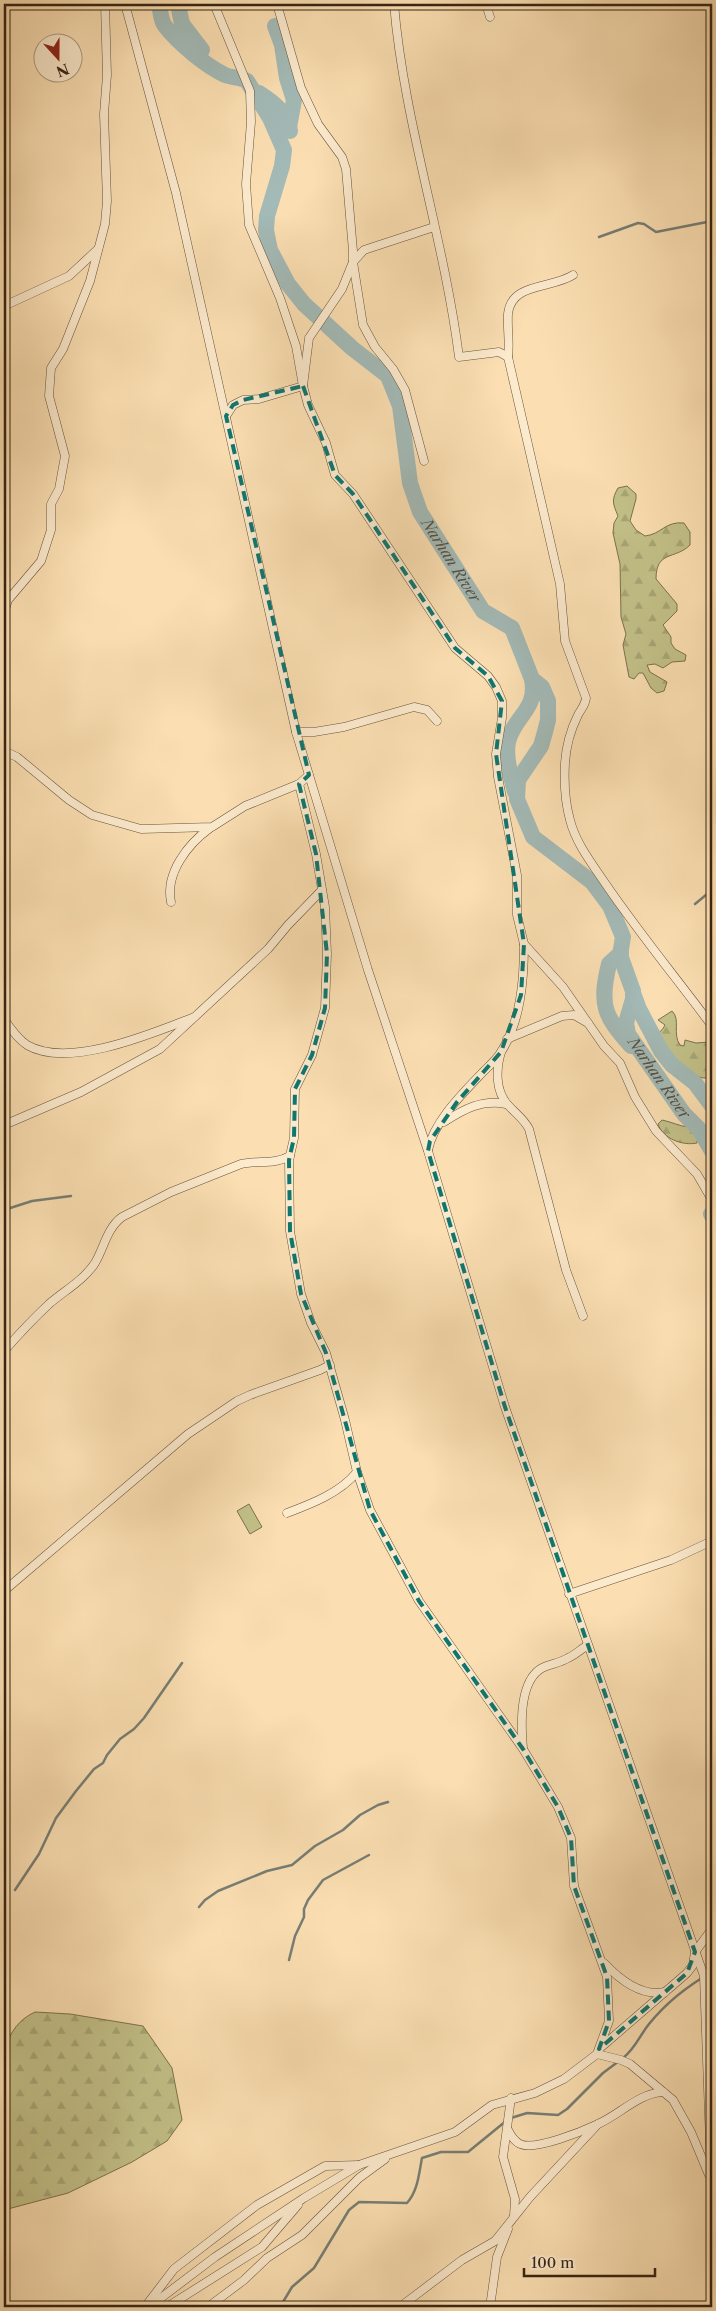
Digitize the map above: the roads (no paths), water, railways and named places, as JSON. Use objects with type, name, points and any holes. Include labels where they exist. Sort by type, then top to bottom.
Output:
[{"type":"street","points":[[4,612],[8,600],[41,562],[52,530],[51,504],[59,489],[64,456],[49,396],[51,368],[71,332],[90,281],[105,224],[104,114],[108,75],[105,4]]},
{"type":"street","points":[[125,4],[176,193],[296,732],[365,961],[428,1151],[505,1407],[704,1976],[712,2198]]},
{"type":"street","points":[[214,4],[250,91],[251,122],[246,184],[249,225],[280,298],[296,346],[308,405],[326,443],[335,475],[353,494],[455,648],[473,662],[496,687],[502,701],[502,718],[496,754],[498,777],[517,876],[517,915],[524,944],[524,968],[519,1004],[501,1052],[497,1078],[500,1092],[506,1104],[524,1119],[530,1129],[566,1270],[584,1316]]},
{"type":"street","points":[[278,4],[288,38],[291,59],[301,88],[318,124],[342,157],[346,169],[353,262],[363,325],[375,347],[393,369],[405,390],[424,461]]},
{"type":"street","points":[[394,4],[396,28],[416,139],[454,317],[459,357],[499,352],[508,357]]},
{"type":"street","points":[[486,4],[490,17]]},
{"type":"street","points":[[303,386],[309,338],[337,298],[353,262],[364,250],[434,227]]},
{"type":"street","points":[[4,306],[69,276],[98,249]]},
{"type":"street","points":[[573,275],[552,285],[528,289],[516,296],[510,304],[508,315],[508,357],[560,584],[565,641],[586,698],[585,705],[578,714],[568,741],[565,763],[566,800],[570,820],[584,851],[636,929],[677,978],[712,1026]]},
{"type":"street","points":[[226,416],[233,405],[244,400],[258,399],[303,386]]},
{"type":"street","points":[[296,732],[314,732],[344,727],[414,707],[427,710],[437,721]]},
{"type":"street","points":[[4,751],[17,757],[69,800],[92,815],[141,829],[212,827]]},
{"type":"street","points":[[171,902],[172,881],[178,865],[189,846],[212,827],[245,806],[298,784],[309,775]]},
{"type":"street","points":[[298,784],[305,804],[322,890],[327,954],[324,1008],[312,1055],[295,1090],[294,1138],[290,1156],[290,1231],[294,1263],[301,1294],[311,1323],[330,1365],[357,1472],[370,1510],[419,1601],[523,1749],[558,1807],[571,1838],[574,1886],[607,1977],[609,2021],[598,2052]]},
{"type":"street","points":[[4,1126],[81,1092],[160,1049],[268,949],[322,890]]},
{"type":"street","points":[[524,944],[563,987],[604,1046],[620,1063],[635,1096],[656,1130],[697,1174],[712,1200]]},
{"type":"street","points":[[507,1039],[562,1016],[574,1015],[589,1024]]},
{"type":"street","points":[[4,1019],[27,1044],[55,1052],[74,1053],[100,1049],[196,1017]]},
{"type":"street","points":[[428,1151],[430,1141],[439,1125],[501,1052]]},
{"type":"street","points":[[439,1125],[474,1105],[485,1102],[506,1104]]},
{"type":"street","points":[[4,1351],[50,1303],[82,1278],[93,1265],[110,1230],[122,1217],[170,1192],[241,1164],[251,1162],[272,1163],[290,1156]]},
{"type":"street","points":[[4,1591],[188,1434],[243,1398],[330,1365]]},
{"type":"street","points":[[286,1513],[320,1499],[351,1479],[357,1472]]},
{"type":"street","points":[[569,1594],[671,1560],[712,1541]]},
{"type":"street","points":[[523,1749],[523,1706],[528,1684],[534,1674],[542,1668],[568,1658],[588,1645]]},
{"type":"street","points":[[149,2307],[215,2257],[304,2198],[359,2165],[455,2132],[492,2105],[511,2098],[535,2093],[564,2079],[598,2052],[693,1965],[696,1952],[712,1929]]},
{"type":"street","points":[[601,1960],[614,1974],[631,1986],[649,1992],[666,1991]]},
{"type":"street","points":[[598,2052],[630,2064],[673,2100],[691,2132],[712,2180]]},
{"type":"street","points":[[508,2128],[512,2138],[519,2144],[538,2145],[598,2124],[646,2096],[663,2092]]},
{"type":"street","points":[[490,2307],[497,2257],[513,2219],[515,2199],[503,2157],[511,2098]]},
{"type":"street","points":[[400,2307],[462,2260],[495,2241],[598,2124]]},
{"type":"street","points":[[208,2307],[244,2280],[267,2258],[302,2235],[359,2178],[390,2155]]},
{"type":"street","points":[[145,2307],[174,2269],[257,2205],[326,2166],[359,2165]]},
{"type":"street","points":[[167,2307],[262,2247],[304,2198]]},
{"type":"waterway","name":"Narhan River","points":[[159,4],[163,24],[177,40],[218,71],[247,81],[270,118],[284,150],[282,166],[267,216],[266,230],[270,250],[288,284],[304,304],[352,348],[388,376],[400,406],[410,483],[420,512],[483,611],[512,628],[532,679],[542,687],[548,701],[548,720],[541,746],[518,780],[517,799],[533,837],[592,882],[610,906],[623,937],[620,955],[633,991],[633,999],[626,1023],[628,1034],[684,1114],[699,1129],[712,1151]]},
{"type":"waterway","points":[[178,4],[182,24],[202,50]]},
{"type":"waterway","name":"Narhan River","points":[[275,26],[282,45],[287,78],[294,100],[289,127]]},
{"type":"waterway","points":[[259,93],[283,113],[290,131]]},
{"type":"waterway","points":[[599,237],[638,223],[644,224],[656,232],[712,221]]},
{"type":"waterway","points":[[515,792],[510,774],[507,748],[511,733],[529,706],[532,698],[532,679]]},
{"type":"waterway","points":[[695,904],[712,890]]},
{"type":"waterway","points":[[621,953],[609,964],[604,1000],[610,1018],[631,1046]]},
{"type":"waterway","points":[[633,993],[639,1009],[661,1051],[672,1065],[695,1083],[712,1106]]},
{"type":"waterway","points":[[4,1210],[32,1201],[71,1196]]},
{"type":"waterway","points":[[15,1890],[39,1854],[56,1818],[94,1769],[103,1763],[120,1739],[134,1729],[144,1718],[182,1663]]},
{"type":"waterway","points":[[199,1907],[218,1891],[267,1871],[292,1865],[315,1846],[343,1830],[360,1815],[388,1802]]},
{"type":"waterway","points":[[289,1960],[295,1936],[304,1917],[304,1909],[308,1900],[323,1880],[369,1855]]},
{"type":"waterway","points":[[623,2058],[649,2024],[670,2002],[712,1972]]},
{"type":"waterway","points":[[511,2118],[527,2113],[558,2115],[567,2109],[603,2073],[619,2061]]},
{"type":"waterway","points":[[280,2307],[292,2287],[314,2268],[349,2210],[359,2202],[407,2203],[416,2187],[422,2158],[441,2152],[468,2152],[506,2121]]}]
